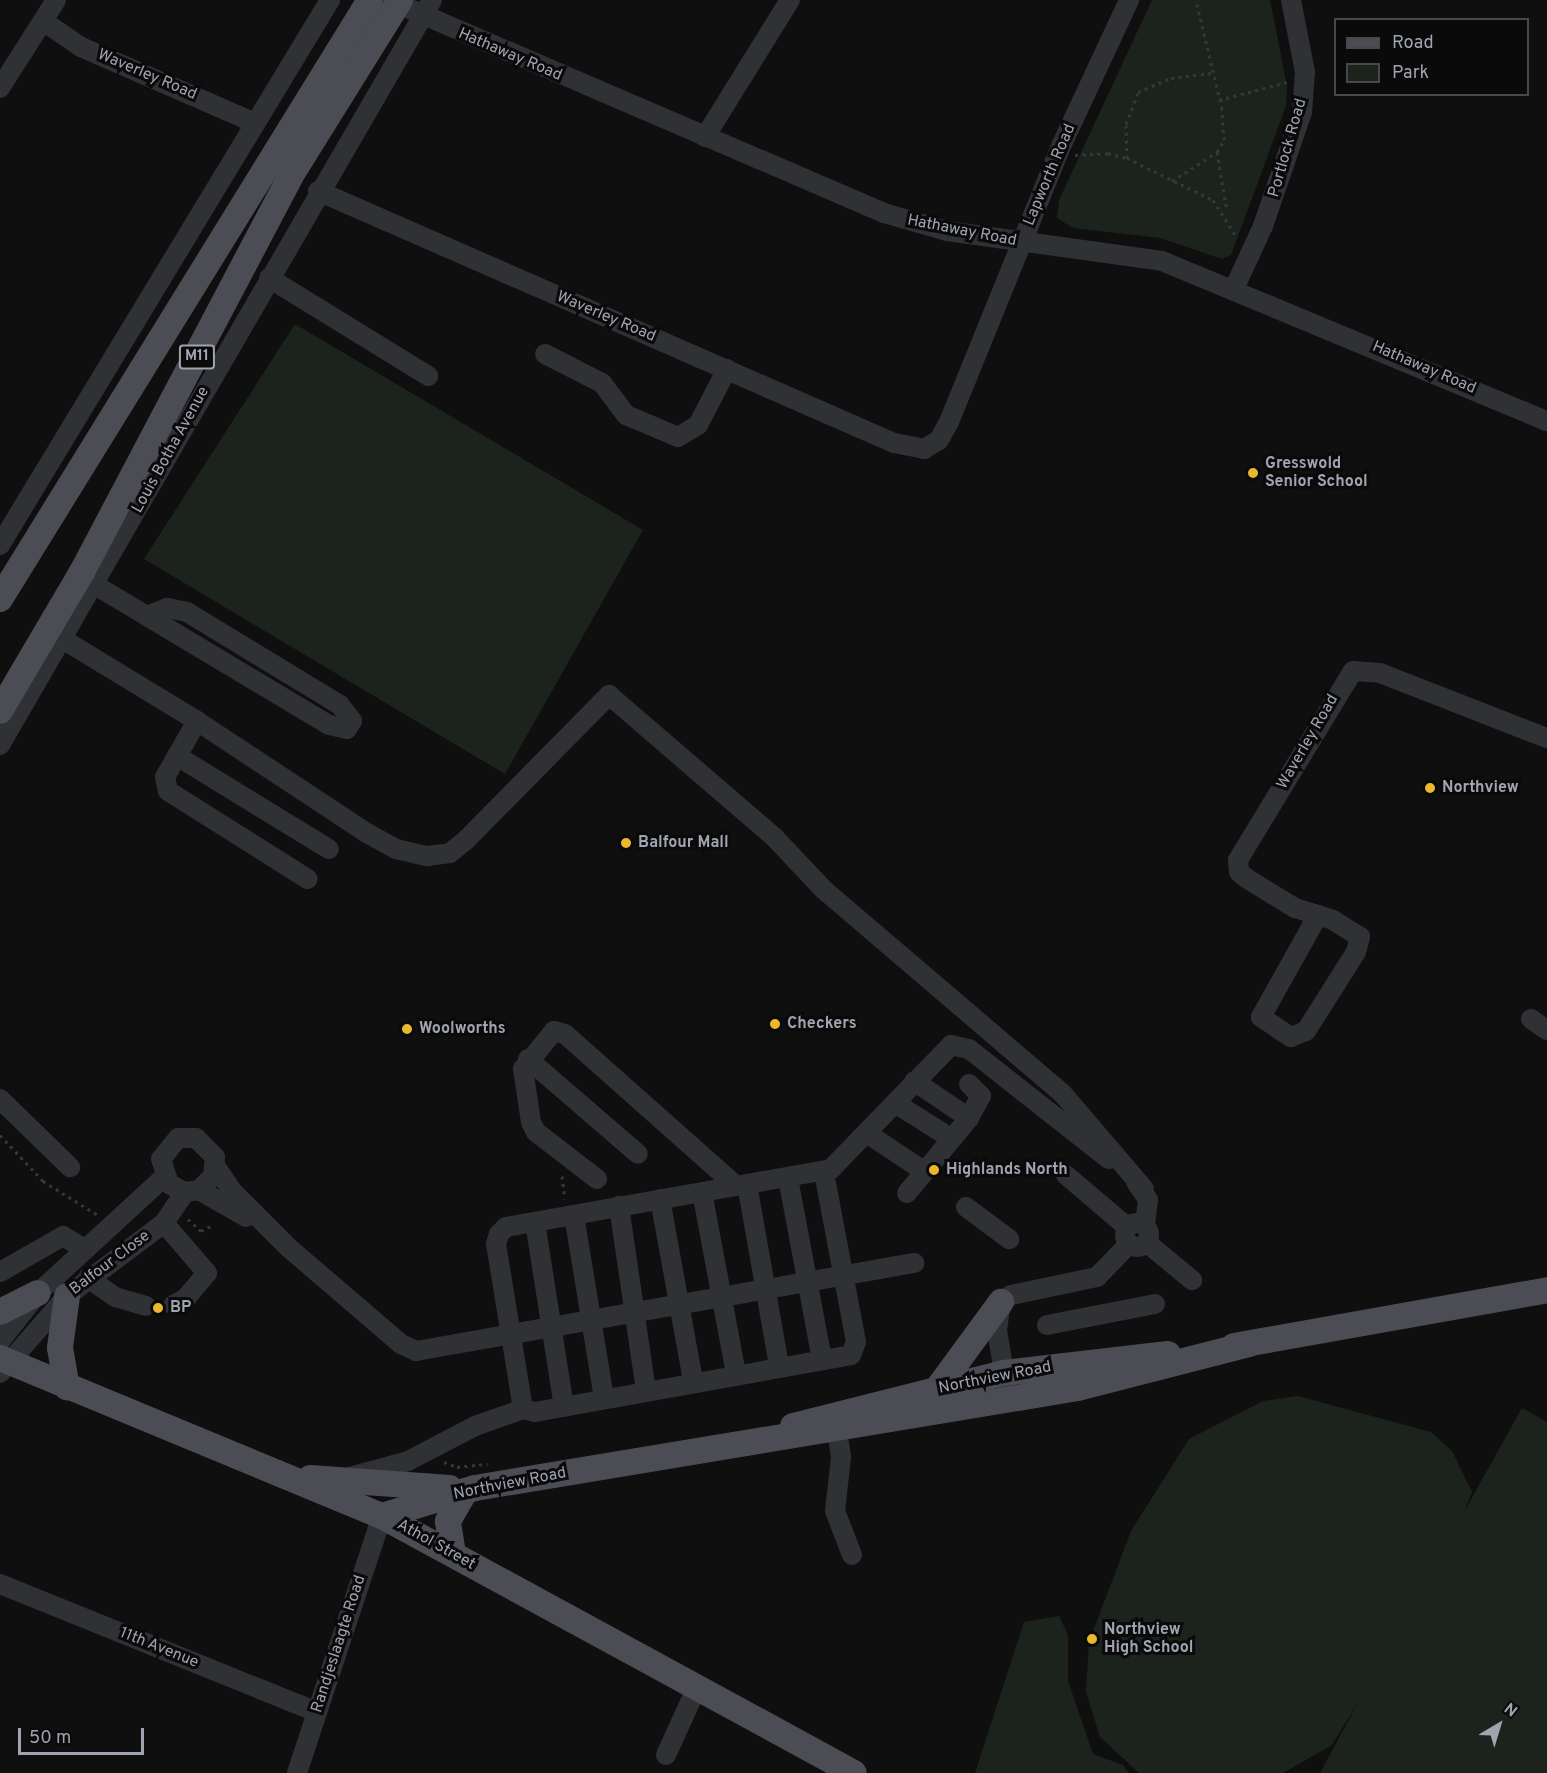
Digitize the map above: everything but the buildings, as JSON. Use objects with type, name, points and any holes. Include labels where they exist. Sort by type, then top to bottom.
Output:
[{"type":"main road","name":"M11","points":[[0,599],[370,0]]},
{"type":"main road","name":"Louis Botha Avenue","points":[[0,711],[82,572],[290,177],[395,2]]},
{"type":"main road","name":"Northview Road","points":[[747,1441],[831,1413],[1004,1373],[1250,1344],[1547,1290]]},
{"type":"main road","points":[[0,1312],[38,1293]]},
{"type":"main road","points":[[67,1296],[60,1348],[67,1387]]},
{"type":"main road","points":[[938,1388],[1001,1302]]},
{"type":"main road","name":"Northview Road","points":[[382,1516],[478,1488],[747,1441],[837,1431],[1009,1400],[1180,1366],[1250,1344]]},
{"type":"main road","name":"Athol Street","points":[[3,1359],[67,1387],[298,1479],[382,1516],[854,1773]]},
{"type":"main road","points":[[298,1479],[342,1479],[478,1488]]},
{"type":"main road","points":[[453,1554],[448,1521],[478,1488]]},
{"type":"street","points":[[37,0],[43,21]]},
{"type":"street","points":[[0,88],[56,0]]},
{"type":"street","points":[[0,545],[330,0]]},
{"type":"street","name":"Louis Botha Avenue","points":[[0,745],[64,640],[318,191],[432,0]]},
{"type":"street","points":[[705,137],[790,0]]},
{"type":"street","name":"Lapworth Road","points":[[894,443],[924,449],[944,433],[1056,159],[1129,0]]},
{"type":"street","name":"Portlock Road","points":[[1234,289],[1249,258],[1296,130],[1305,77],[1291,0]]},
{"type":"street","name":"Hathaway Road","points":[[395,2],[421,17],[905,220],[1022,243],[1162,261],[1547,421]]},
{"type":"street","name":"Waverley Road","points":[[43,21],[81,47],[255,123]]},
{"type":"street","name":"Waverley Road","points":[[318,191],[894,443]]},
{"type":"street","points":[[268,278],[428,376]]},
{"type":"street","points":[[545,354],[602,383],[626,415],[678,436],[698,425],[727,369]]},
{"type":"street","points":[[95,585],[329,726],[347,729],[352,721],[340,705],[188,612],[167,608],[147,616]]},
{"type":"street","points":[[64,640],[197,721],[367,833],[396,849],[427,856],[450,853],[466,840],[609,695],[775,838],[823,889],[1062,1093],[1144,1189],[1137,1234],[1097,1277],[1011,1295],[1001,1302],[997,1330],[1009,1400]]},
{"type":"street","name":"Waverley Road","points":[[1318,915],[1263,1012],[1268,1025],[1291,1037],[1302,1036],[1360,941],[1347,927],[1318,915],[1295,908],[1246,878],[1239,872],[1238,860],[1353,671],[1380,673],[1547,738]]},
{"type":"street","points":[[197,721],[165,777],[168,791],[308,879]]},
{"type":"street","points":[[177,756],[329,849]]},
{"type":"street","points":[[597,1179],[532,1126],[523,1080],[528,1059],[551,1033],[565,1034],[742,1185],[779,1366]]},
{"type":"street","points":[[523,1409],[496,1244],[506,1227],[824,1172],[868,1134],[914,1081],[951,1045],[969,1049],[1144,1189]]},
{"type":"street","points":[[528,1059],[638,1154]]},
{"type":"street","points":[[914,1081],[969,1118]]},
{"type":"street","points":[[907,1193],[969,1118],[981,1096],[969,1084]]},
{"type":"street","points":[[0,1099],[70,1167]]},
{"type":"street","points":[[895,1102],[952,1139]]},
{"type":"street","points":[[868,1134],[924,1171]]},
{"type":"street","points":[[289,1248],[187,1196],[164,1177],[164,1150],[187,1137],[211,1149],[216,1167],[232,1191],[289,1248],[401,1344],[416,1351],[914,1263]]},
{"type":"street","points":[[187,1196],[216,1167]]},
{"type":"street","points":[[342,1479],[437,1450],[475,1426],[523,1409],[564,1407],[736,1373],[851,1355],[856,1342],[824,1172]]},
{"type":"street","points":[[1066,1175],[1192,1280]]},
{"type":"street","name":"Balfour Close","points":[[3,1359],[38,1293],[164,1177]]},
{"type":"street","points":[[788,1178],[822,1360]]},
{"type":"street","points":[[702,1192],[736,1373]]},
{"type":"street","name":"Balfour Close","points":[[3,1359],[88,1278],[164,1223],[187,1196]]},
{"type":"street","points":[[660,1199],[693,1381]]},
{"type":"street","points":[[618,1206],[646,1390]]},
{"type":"street","points":[[966,1207],[1009,1239]]},
{"type":"street","points":[[570,1215],[604,1398]]},
{"type":"street","points":[[535,1222],[564,1407]]},
{"type":"street","points":[[164,1223],[207,1273],[185,1299],[173,1305]]},
{"type":"street","points":[[0,1272],[63,1236],[86,1249]]},
{"type":"street","points":[[88,1278],[121,1300],[146,1306]]},
{"type":"street","points":[[1047,1325],[1155,1304]]},
{"type":"street","points":[[837,1431],[841,1457],[836,1511],[852,1555]]},
{"type":"street","name":"Randjeslaagte Road","points":[[297,1773],[382,1516]]},
{"type":"street","name":"11th Avenue","points":[[0,1584],[317,1712]]},
{"type":"street","points":[[666,1755],[696,1687]]},
{"type":"path","points":[[1172,181],[1216,152],[1224,140],[1219,100],[1196,0]]},
{"type":"path","points":[[1127,158],[1126,124],[1138,92],[1171,78],[1211,73]]},
{"type":"path","points":[[1219,100],[1305,77]]},
{"type":"path","points":[[1216,152],[1228,216],[1249,258]]},
{"type":"path","points":[[1056,159],[1108,153],[1127,158],[1213,200],[1228,216]]},
{"type":"path","points":[[0,1135],[43,1181],[112,1224]]},
{"type":"path","points":[[554,1170],[562,1177],[570,1215]]},
{"type":"path","points":[[187,1196],[201,1231],[211,1226]]},
{"type":"path","points":[[437,1450],[450,1466],[485,1461],[478,1488]]},
{"type":"green space","points":[[1152,0],[1270,0],[1287,86],[1286,106],[1231,255],[1222,259],[1160,238],[1073,228],[1057,218],[1059,200]]},
{"type":"green space","points":[[295,324],[643,530],[505,774],[144,559]]},
{"type":"green space","points":[[1298,1396],[1431,1432],[1452,1451],[1472,1492],[1464,1512],[1522,1408],[1547,1422],[1547,1773],[1320,1773],[1359,1701],[1332,1745],[1283,1773],[1139,1773],[1100,1737],[1086,1692],[1089,1642],[1131,1531],[1189,1439],[1263,1401]]},
{"type":"green space","points":[[1059,1616],[1068,1635],[1068,1681],[1093,1754],[1123,1765],[1129,1773],[975,1773],[1024,1622]]},
{"type":"place","name":"Gresswold Senior School","points":[[1253,473]]},
{"type":"place","name":"Northview","points":[[1430,788]]},
{"type":"place","name":"Balfour Mall","points":[[626,843]]},
{"type":"place","name":"Checkers","points":[[775,1024]]},
{"type":"place","name":"Woolworths","points":[[407,1029]]},
{"type":"place","name":"Highlands North","points":[[934,1170]]},
{"type":"place","name":"BP","points":[[158,1308]]},
{"type":"place","name":"Northview High School","points":[[1092,1639]]}]
